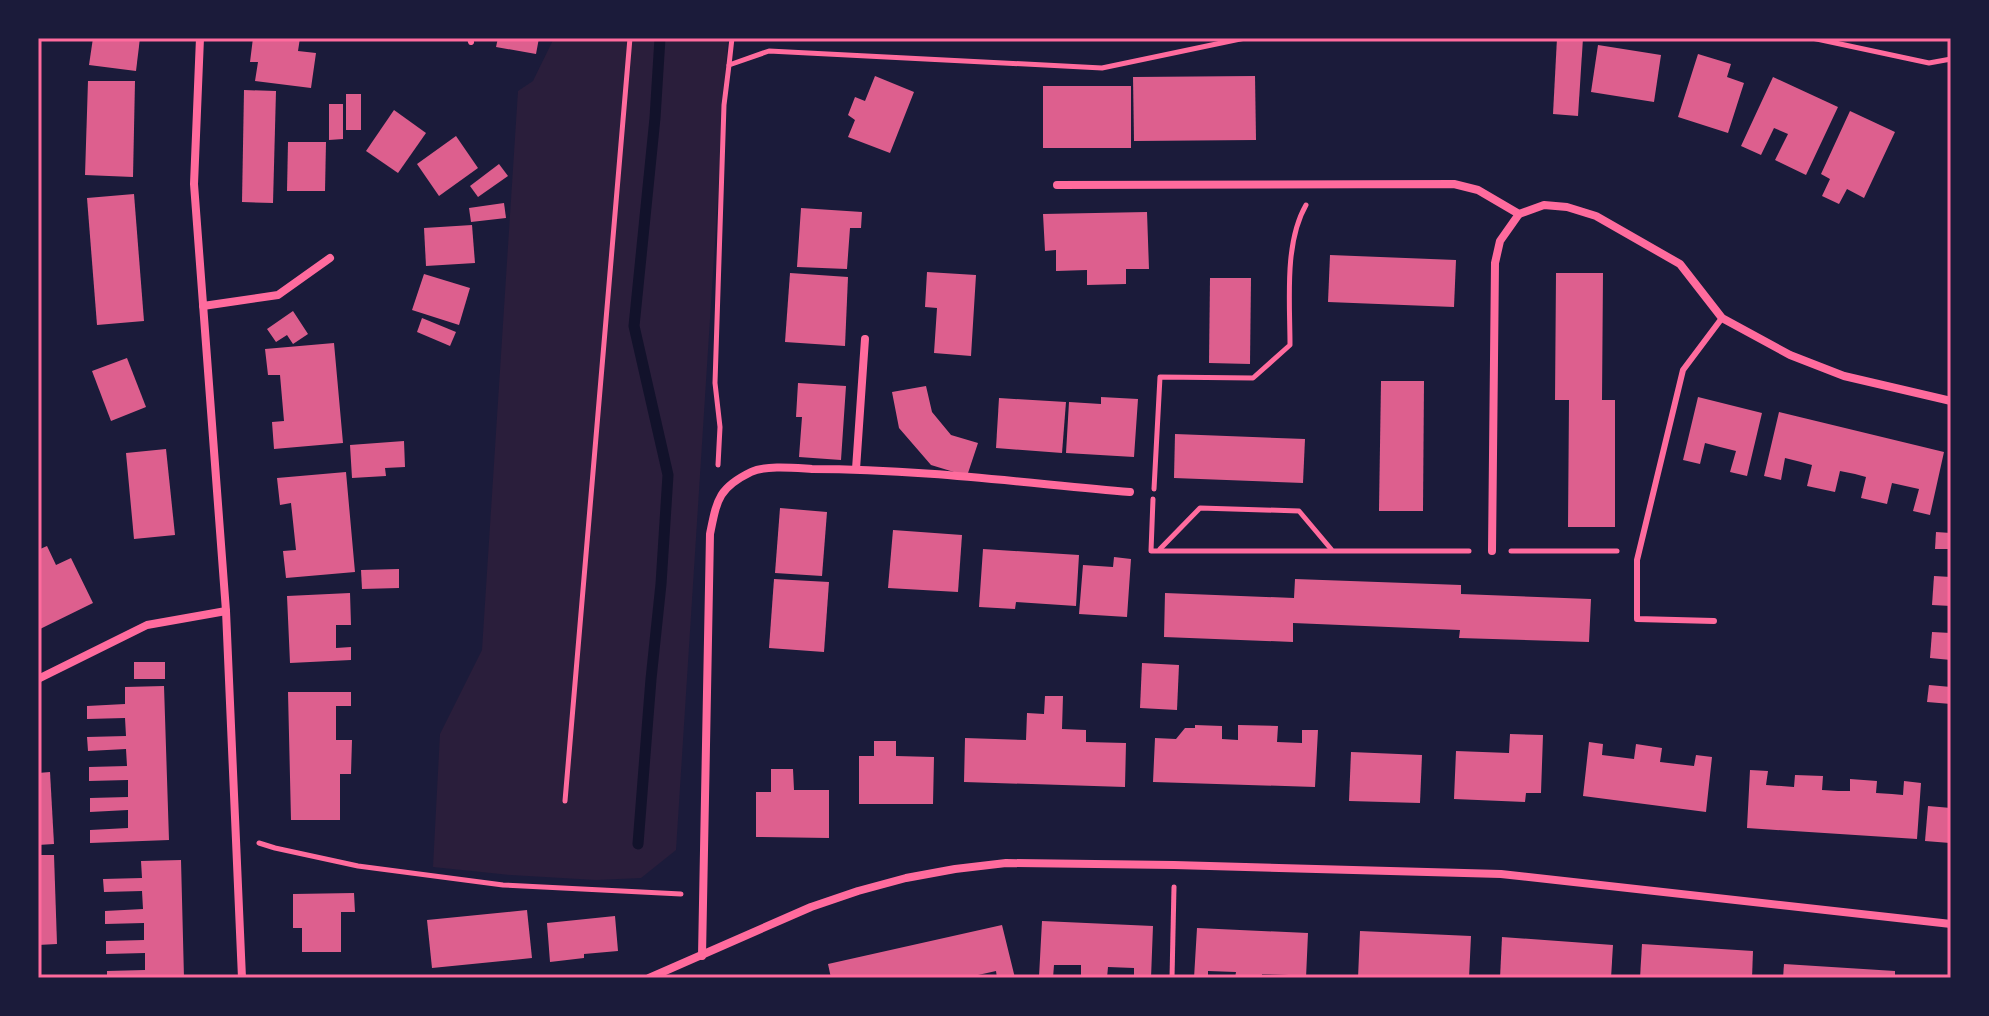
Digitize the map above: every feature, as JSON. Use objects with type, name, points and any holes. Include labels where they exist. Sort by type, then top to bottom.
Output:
[{"type":"street","points":[[200,38],[194,184],[226,611],[242,978]]},
{"type":"street","points":[[1057,185],[1454,184],[1478,190],[1519,214]]},
{"type":"street","points":[[1492,551],[1495,263],[1500,241],[1519,214],[1544,205],[1567,207],[1596,216],[1680,264],[1722,318],[1790,355],[1844,376],[1951,401]]},
{"type":"street","points":[[203,306],[278,295],[330,258]]},
{"type":"street","points":[[856,469],[865,339]]},
{"type":"street","points":[[702,956],[710,534],[716,505],[726,487],[755,470],[779,468],[856,469],[1130,492]]},
{"type":"street","points":[[38,679],[147,625],[226,611]]},
{"type":"street","points":[[649,978],[835,899],[906,878],[1006,863],[1501,874],[1951,924]]},
{"type":"lane","points":[[1714,621],[1637,619],[1637,560],[1683,370],[1722,318]]},
{"type":"path","points":[[565,801],[630,38]]},
{"type":"path","points":[[716,505],[720,427],[715,383],[724,105],[732,38]]},
{"type":"path","points":[[729,65],[769,51],[1102,68],[1245,38]]},
{"type":"path","points":[[1812,38],[1929,63],[1951,59]]},
{"type":"path","points":[[1318,185],[1299,218],[1291,255],[1290,345],[1253,378],[1160,377],[1151,551],[1638,551]]},
{"type":"path","points":[[1159,550],[1200,508],[1299,511],[1331,550]]},
{"type":"path","points":[[236,835],[275,848],[358,866],[489,883],[702,894]]},
{"type":"path","points":[[1172,978],[1174,865]]},
{"type":"shaded area","points":[[554,38],[728,38],[676,850],[641,878],[596,880],[433,867],[440,734],[482,650],[518,91],[533,81]]},
{"type":"building","points":[[93,38],[140,38],[136,71],[89,65]]},
{"type":"building","points":[[253,38],[300,38],[298,51],[316,53],[311,88],[255,81],[258,62],[250,62]]},
{"type":"building","points":[[498,38],[539,38],[536,54],[496,47]]},
{"type":"building","points":[[1557,38],[1583,38],[1578,116],[1553,114]]},
{"type":"building","points":[[1598,45],[1661,55],[1654,102],[1591,92]]},
{"type":"building","points":[[1698,54],[1731,64],[1727,77],[1744,83],[1728,133],[1678,117]]},
{"type":"building","points":[[875,76],[914,92],[890,153],[848,137],[855,120],[848,115],[855,97],[865,101]]},
{"type":"building","points":[[1255,76],[1256,140],[1134,141],[1133,77]]},
{"type":"building","points":[[1773,77],[1838,107],[1806,175],[1775,160],[1788,134],[1774,128],[1761,155],[1741,146]]},
{"type":"building","points":[[88,81],[135,81],[133,177],[85,175]]},
{"type":"building","points":[[1043,86],[1131,86],[1131,148],[1043,148]]},
{"type":"building","points":[[244,90],[276,91],[273,203],[242,202]]},
{"type":"building","points":[[346,94],[361,94],[361,130],[346,130]]},
{"type":"building","points":[[329,104],[343,104],[343,139],[329,140]]},
{"type":"building","points":[[394,110],[426,133],[398,173],[366,151]]},
{"type":"building","points":[[1850,111],[1895,132],[1864,198],[1847,189],[1839,204],[1822,196],[1830,179],[1821,174]]},
{"type":"building","points":[[456,136],[478,168],[439,196],[417,164]]},
{"type":"building","points":[[288,142],[326,142],[325,191],[287,191]]},
{"type":"building","points":[[499,164],[508,176],[478,197],[470,186]]},
{"type":"building","points":[[134,194],[144,321],[97,325],[87,198]]},
{"type":"building","points":[[504,203],[506,218],[471,222],[469,208]]},
{"type":"building","points":[[801,208],[862,212],[861,228],[850,228],[847,269],[797,267]]},
{"type":"building","points":[[1147,212],[1149,269],[1126,269],[1126,284],[1087,285],[1087,270],[1056,271],[1056,250],[1045,251],[1043,214]]},
{"type":"building","points":[[472,225],[475,263],[426,266],[424,228]]},
{"type":"building","points":[[1330,255],[1456,260],[1454,307],[1328,302]]},
{"type":"building","points":[[927,272],[976,275],[971,356],[934,353],[937,308],[925,307]]},
{"type":"building","points":[[790,273],[848,277],[845,346],[785,342]]},
{"type":"building","points":[[1556,273],[1603,273],[1602,400],[1615,400],[1615,527],[1568,527],[1569,400],[1555,400]]},
{"type":"building","points":[[424,274],[470,288],[459,325],[412,310]]},
{"type":"building","points":[[1210,278],[1251,278],[1250,364],[1209,363]]},
{"type":"building","points":[[293,311],[308,334],[293,344],[287,335],[276,342],[267,329]]},
{"type":"building","points":[[422,318],[456,332],[450,346],[417,332]]},
{"type":"building","points":[[334,343],[343,443],[274,449],[272,422],[284,421],[280,375],[268,375],[265,349]]},
{"type":"building","points":[[127,358],[146,407],[111,421],[92,371]]},
{"type":"building","points":[[1381,381],[1424,381],[1423,511],[1379,511]]},
{"type":"building","points":[[798,383],[846,386],[841,460],[799,457],[802,417],[796,417]]},
{"type":"building","points":[[926,386],[932,412],[951,435],[978,443],[967,476],[931,465],[899,428],[892,392]]},
{"type":"building","points":[[1101,397],[1138,399],[1134,457],[1066,453],[1069,402],[1101,404]]},
{"type":"building","points":[[1698,397],[1762,413],[1747,476],[1730,472],[1736,451],[1705,443],[1700,464],[1683,460]]},
{"type":"building","points":[[999,398],[1066,402],[1062,453],[996,448]]},
{"type":"building","points":[[1779,412],[1944,452],[1930,515],[1913,511],[1919,489],[1892,483],[1887,504],[1861,498],[1866,477],[1840,471],[1835,492],[1807,486],[1812,465],[1785,458],[1781,480],[1764,476]]},
{"type":"building","points":[[1175,434],[1305,439],[1303,483],[1174,478]]},
{"type":"building","points":[[404,441],[405,467],[385,468],[386,476],[352,478],[350,445]]},
{"type":"building","points":[[166,449],[175,535],[134,539],[126,453]]},
{"type":"building","points":[[346,472],[355,572],[286,578],[283,551],[296,550],[291,503],[280,505],[277,478]]},
{"type":"building","points":[[780,508],[827,512],[822,576],[775,573]]},
{"type":"building","points":[[893,530],[962,535],[958,592],[888,588]]},
{"type":"building","points":[[1936,532],[1951,533],[1951,549],[1935,549]]},
{"type":"building","points":[[47,546],[56,565],[71,558],[93,603],[38,630],[38,550]]},
{"type":"building","points":[[983,549],[1079,555],[1076,606],[1016,602],[1015,609],[979,607]]},
{"type":"building","points":[[1114,557],[1131,559],[1127,617],[1079,614],[1083,565],[1113,567]]},
{"type":"building","points":[[399,569],[399,588],[362,589],[361,570]]},
{"type":"building","points":[[1934,576],[1951,577],[1951,606],[1932,605]]},
{"type":"building","points":[[774,579],[829,582],[824,652],[769,648]]},
{"type":"building","points":[[1295,579],[1461,585],[1461,594],[1591,599],[1589,642],[1459,638],[1460,630],[1293,623],[1293,642],[1164,637],[1165,593],[1294,598]]},
{"type":"building","points":[[350,593],[351,625],[336,625],[336,648],[351,647],[351,660],[290,663],[287,596]]},
{"type":"building","points":[[1932,632],[1951,633],[1951,660],[1930,658]]},
{"type":"building","points":[[134,662],[165,662],[165,679],[134,679]]},
{"type":"building","points":[[1142,663],[1179,665],[1177,710],[1140,708]]},
{"type":"building","points":[[1929,685],[1951,687],[1951,704],[1927,702]]},
{"type":"building","points":[[164,686],[169,840],[90,843],[90,830],[128,828],[128,810],[90,812],[90,798],[128,797],[128,780],[89,781],[89,767],[127,766],[126,749],[88,751],[87,737],[126,736],[125,718],[87,719],[87,706],[125,704],[125,687]]},
{"type":"building","points":[[288,692],[351,692],[351,706],[336,706],[336,740],[352,740],[351,774],[340,774],[340,820],[291,820]]},
{"type":"building","points":[[1045,696],[1063,696],[1062,729],[1086,730],[1086,742],[1126,743],[1125,787],[964,782],[965,738],[1026,740],[1027,713],[1044,714]]},
{"type":"building","points":[[1195,725],[1222,726],[1222,739],[1238,740],[1238,725],[1278,726],[1277,742],[1302,743],[1302,730],[1318,730],[1315,787],[1153,782],[1155,738],[1176,739],[1185,728],[1195,728]]},
{"type":"building","points":[[1510,734],[1543,735],[1541,793],[1526,793],[1525,802],[1454,799],[1456,751],[1509,753]]},
{"type":"building","points":[[874,741],[896,741],[896,756],[934,757],[933,804],[859,804],[859,756],[874,756]]},
{"type":"building","points":[[1589,742],[1603,744],[1602,755],[1634,759],[1636,744],[1662,748],[1660,762],[1694,766],[1696,755],[1712,757],[1706,812],[1583,796]]},
{"type":"building","points":[[1351,752],[1422,755],[1420,803],[1349,801]]},
{"type":"building","points":[[771,769],[793,769],[794,790],[829,790],[829,838],[756,837],[756,792],[771,792]]},
{"type":"building","points":[[1750,770],[1768,771],[1766,785],[1794,787],[1795,775],[1823,776],[1822,790],[1850,791],[1850,779],[1877,781],[1876,793],[1903,795],[1904,781],[1921,783],[1917,839],[1747,828]]},
{"type":"building","points":[[50,772],[54,844],[38,845],[38,773]]},
{"type":"building","points":[[1928,806],[1951,808],[1950,843],[1925,841]]},
{"type":"building","points":[[38,855],[54,855],[57,944],[38,945]]},
{"type":"building","points":[[181,860],[184,978],[107,978],[107,971],[145,970],[145,953],[106,954],[106,941],[144,940],[144,923],[105,924],[105,911],[143,909],[142,891],[104,892],[103,879],[142,878],[141,861]]},
{"type":"building","points":[[354,893],[355,912],[341,912],[341,952],[302,952],[302,928],[293,928],[293,894]]},
{"type":"building","points":[[527,910],[532,958],[432,968],[427,920]]},
{"type":"building","points":[[615,916],[618,951],[584,954],[584,958],[550,962],[547,923]]},
{"type":"building","points":[[1042,921],[1153,926],[1151,978],[1134,978],[1134,968],[1108,967],[1107,978],[1081,978],[1081,965],[1054,965],[1053,978],[1039,977]]},
{"type":"building","points":[[1002,925],[1015,978],[997,978],[996,971],[969,978],[831,978],[828,964]]},
{"type":"building","points":[[1197,928],[1308,933],[1306,978],[1262,974],[1262,978],[1235,978],[1236,972],[1208,971],[1208,978],[1194,978]]},
{"type":"building","points":[[1360,931],[1471,936],[1469,978],[1372,975],[1371,978],[1358,978]]},
{"type":"building","points":[[1502,937],[1613,945],[1611,978],[1500,978]]},
{"type":"building","points":[[1642,944],[1753,951],[1752,978],[1640,978]]},
{"type":"building","points":[[1784,964],[1895,971],[1895,978],[1783,978]]},
{"type":"waterway","points":[[638,844],[668,475],[634,326],[660,38]]}]
